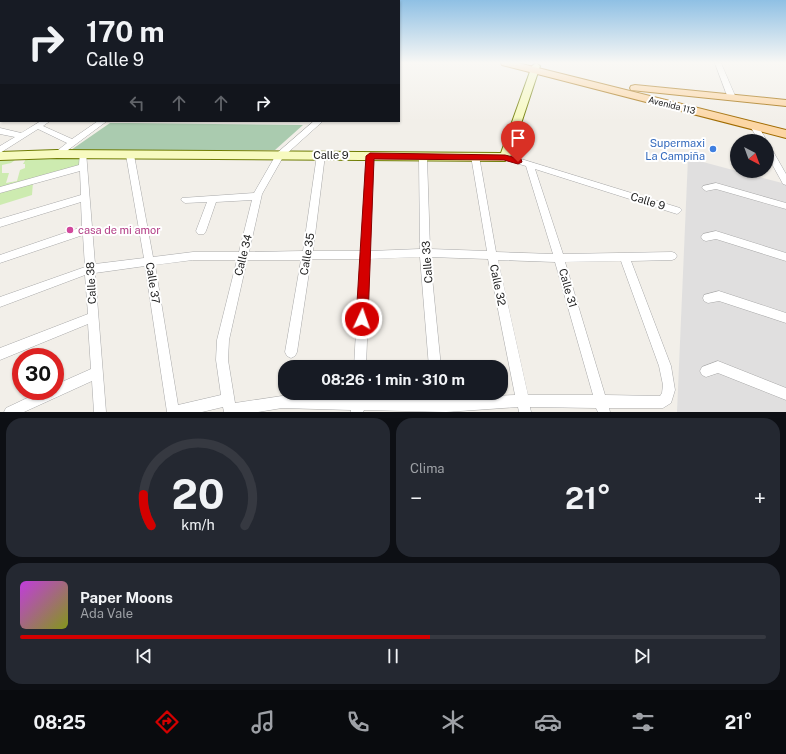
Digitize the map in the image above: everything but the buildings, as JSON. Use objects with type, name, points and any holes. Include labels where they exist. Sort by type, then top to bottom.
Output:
[{"type":"main road","name":"Avenida 113","points":[[590,82],[786,134]]},
{"type":"main road","points":[[605,82],[623,86],[786,104]]},
{"type":"main road","points":[[732,98],[717,101],[712,105],[718,112],[733,120]]},
{"type":"street","points":[[505,157],[531,82]]},
{"type":"street","points":[[726,82],[732,98]]},
{"type":"street","points":[[0,150],[44,122]]},
{"type":"street","points":[[57,154],[71,142],[101,122]]},
{"type":"street","name":"Calle 34","points":[[229,407],[222,360],[223,340],[257,196],[280,155],[318,122]]},
{"type":"street","points":[[37,126],[71,142]]},
{"type":"street","points":[[754,126],[759,134]]},
{"type":"street","points":[[0,131],[22,136]]},
{"type":"street","name":"Calle 9","points":[[0,156],[83,154],[321,155],[423,158],[475,156],[505,157],[530,166],[677,210]]},
{"type":"street","name":"Calle 38","points":[[83,154],[84,196],[88,230],[100,412]]},
{"type":"street","name":"Calle 37","points":[[130,155],[149,261],[173,412]]},
{"type":"street","name":"Calle 35","points":[[291,352],[307,256],[321,155]]},
{"type":"street","points":[[360,360],[370,156]]},
{"type":"street","name":"Calle 32","points":[[475,156],[492,254],[524,406]]},
{"type":"street","name":"Calle 33","points":[[423,158],[425,253],[435,360]]},
{"type":"street","points":[[774,160],[785,180]]},
{"type":"street","name":"Calle 31","points":[[530,166],[560,258],[602,407]]},
{"type":"street","points":[[0,190],[84,167]]},
{"type":"street","points":[[706,188],[716,186],[786,206]]},
{"type":"street","points":[[0,223],[84,196]]},
{"type":"street","points":[[186,200],[257,196]]},
{"type":"street","points":[[200,231],[213,198]]},
{"type":"street","points":[[0,259],[88,230]]},
{"type":"street","points":[[706,237],[716,235],[786,257]]},
{"type":"street","points":[[0,302],[90,269],[193,256],[242,257],[425,253],[492,254],[560,258],[672,256]]},
{"type":"street","points":[[173,412],[282,402],[439,403],[602,407],[663,402],[667,399],[669,393],[669,382],[665,366],[625,258]]},
{"type":"street","points":[[708,298],[719,296],[786,318]]},
{"type":"street","points":[[0,354],[93,317]]},
{"type":"street","points":[[706,371],[718,367],[786,394]]},
{"type":"street","points":[[10,412],[98,372]]},
{"type":"shaded area","points":[[688,158],[730,169],[730,178],[763,178],[786,184],[786,412],[677,412]]},
{"type":"green space","points":[[110,123],[303,125],[275,150],[71,150]]},
{"type":"green space","points":[[82,154],[84,165],[0,189],[0,156]],"holes":[[[26,159],[23,164],[25,164],[25,168],[20,170],[17,181],[6,183],[9,173],[2,173],[2,165],[11,163],[15,160]]]},
{"type":"green space","points":[[33,182],[32,195],[0,205],[0,190]]},
{"type":"place","name":"Supermaxi La Campiña","points":[[713,149]]},
{"type":"place","name":"casa de mi amor","points":[[70,230]]},
{"type":"route","points":[[362,319],[370,156],[423,158],[475,156],[505,157],[518,162]]}]
